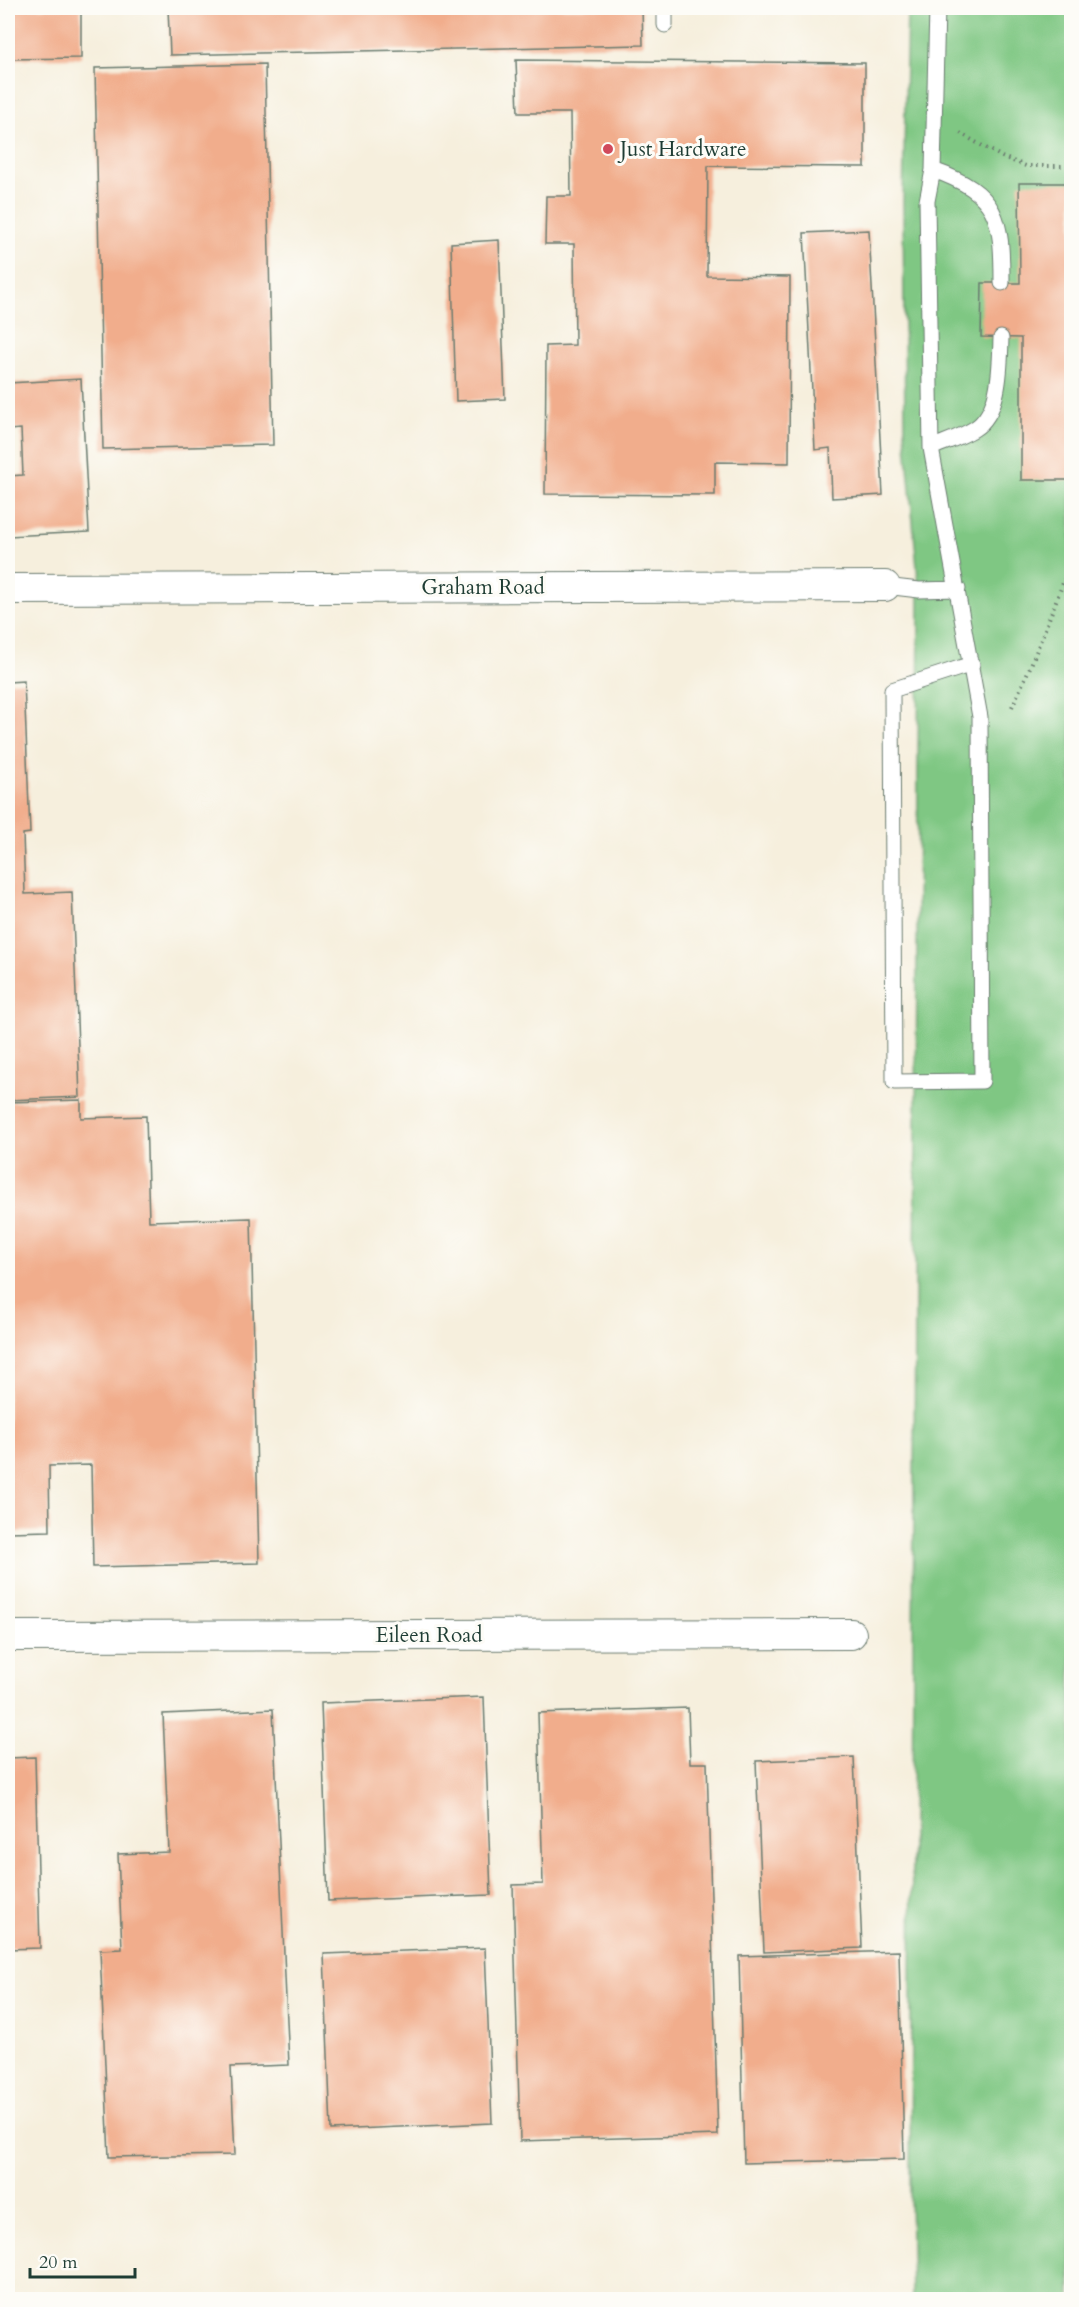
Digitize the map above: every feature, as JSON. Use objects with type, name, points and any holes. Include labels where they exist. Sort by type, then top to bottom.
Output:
[{"type":"street","name":"Graham Road","points":[[8,589],[885,586]]},
{"type":"street","name":"Eileen Road","points":[[8,1636],[851,1634]]},
{"type":"lane","points":[[665,8],[665,25]]},
{"type":"lane","points":[[937,8],[933,170],[927,201],[931,448],[972,664],[980,717],[982,1081],[894,1082],[892,690],[972,664]]},
{"type":"lane","points":[[933,170],[960,179],[976,191],[994,210],[1002,244],[1002,283]]},
{"type":"lane","points":[[931,448],[976,428],[990,410],[996,390],[1001,338]]},
{"type":"lane","name":"Graham Road","points":[[885,586],[919,590],[958,589]]},
{"type":"path","points":[[952,127],[984,147],[1026,166],[1071,166]]},
{"type":"path","points":[[1012,707],[1031,665],[1071,560]]},
{"type":"green space","points":[[907,8],[1071,8],[1071,2299],[912,2299],[910,2192],[919,590],[905,432],[903,203]]},
{"type":"building","points":[[8,8],[81,8],[81,58],[8,59]]},
{"type":"building","points":[[168,8],[642,8],[643,45],[170,55]]},
{"type":"building","points":[[516,60],[865,63],[865,167],[708,166],[707,276],[790,277],[789,463],[715,462],[715,495],[545,494],[546,346],[575,345],[574,244],[545,244],[546,196],[571,196],[570,113],[518,113]]},
{"type":"building","points":[[265,64],[273,445],[103,449],[95,68]]},
{"type":"building","points":[[1019,183],[1072,183],[1072,480],[1021,480],[1021,338],[981,337],[982,283],[1020,283]]},
{"type":"building","points":[[869,230],[883,495],[832,498],[830,448],[815,450],[804,233]]},
{"type":"building","points":[[499,240],[505,399],[456,401],[451,243]]},
{"type":"building","points":[[81,379],[89,532],[8,536],[8,476],[23,475],[21,429],[8,430],[8,383]]},
{"type":"building","points":[[24,681],[30,833],[23,834],[25,894],[72,892],[80,1097],[8,1100],[8,682]]},
{"type":"building","points":[[81,1100],[81,1118],[146,1116],[149,1221],[251,1218],[259,1563],[93,1567],[91,1465],[49,1466],[50,1531],[8,1532],[8,1102]]},
{"type":"building","points":[[484,1697],[491,1895],[328,1901],[321,1703]]},
{"type":"building","points":[[688,1708],[690,1763],[707,1763],[718,2135],[520,2141],[513,1885],[543,1884],[538,1713]]},
{"type":"building","points":[[273,1709],[289,2065],[231,2067],[235,2155],[109,2157],[100,1950],[122,1949],[118,1854],[169,1852],[163,1714]]},
{"type":"building","points":[[35,1757],[40,1948],[8,1949],[8,1758]]},
{"type":"building","points":[[854,1757],[862,1948],[764,1952],[756,1761]]},
{"type":"building","points":[[485,1948],[492,2123],[331,2130],[324,1954]]},
{"type":"building","points":[[899,1951],[904,2159],[744,2163],[739,1956]]},
{"type":"place","name":"Just Hardware","points":[[608,149]]}]
